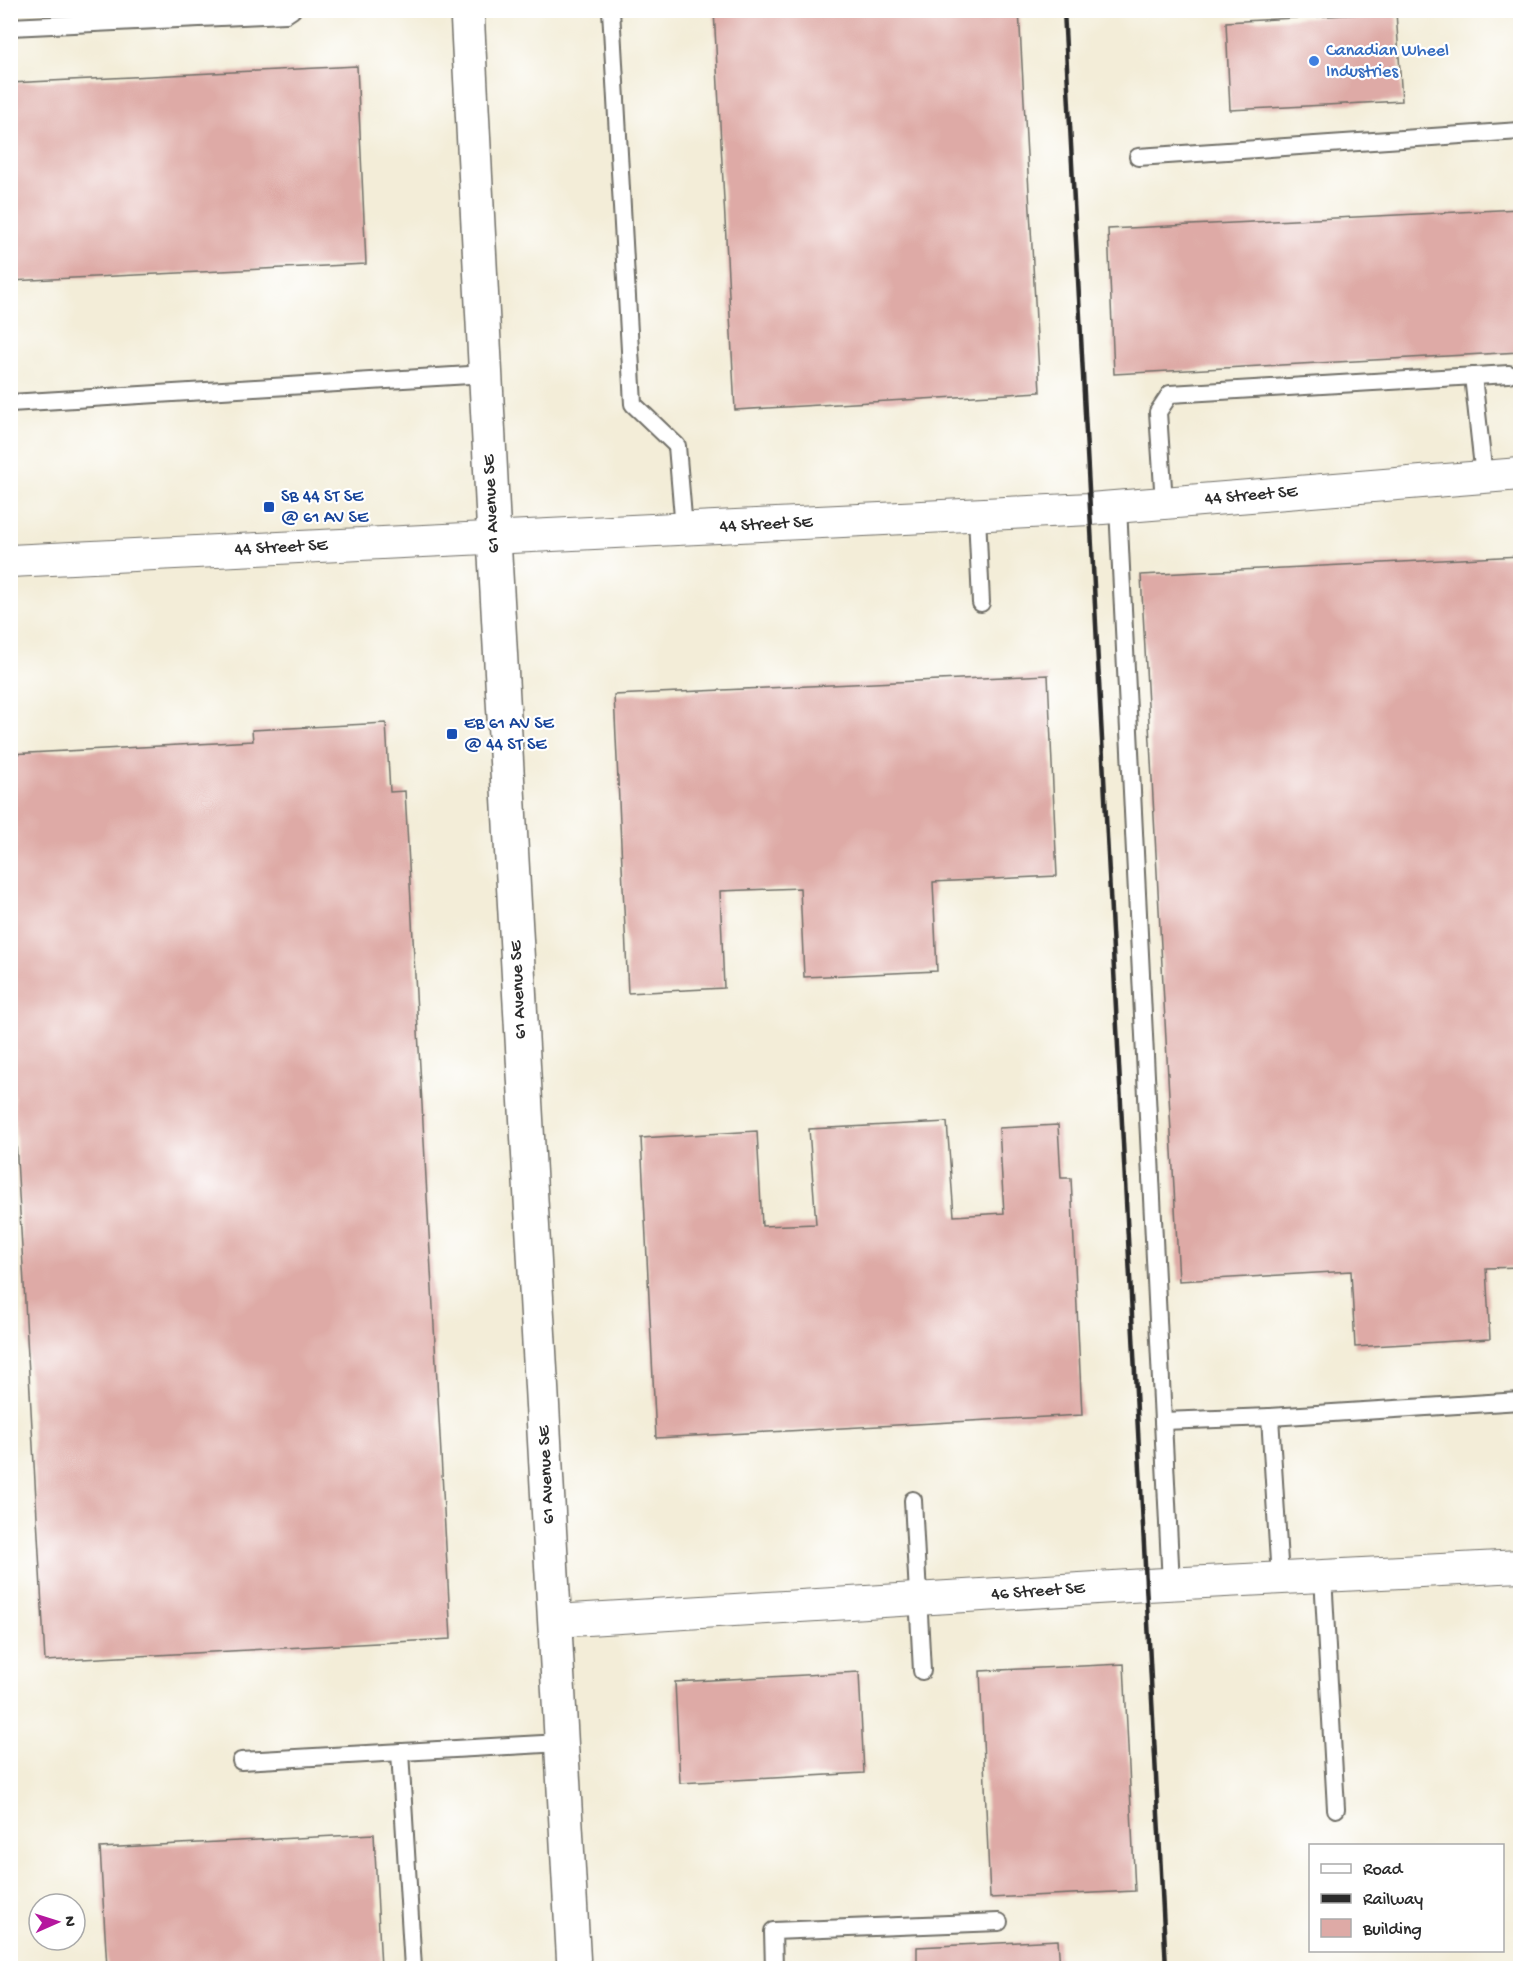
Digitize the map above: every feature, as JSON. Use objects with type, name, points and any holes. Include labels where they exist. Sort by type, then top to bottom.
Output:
[{"type":"street","name":"61 Avenue SE","points":[[467,10],[494,538],[574,1968]]},
{"type":"street","name":"44 Street SE","points":[[10,561],[1118,507],[1521,474]]},
{"type":"street","name":"46 Street SE","points":[[555,1621],[1171,1584],[1521,1566]]},
{"type":"lane","points":[[10,27],[286,14],[292,10]]},
{"type":"lane","points":[[611,10],[633,404],[677,446],[684,529]]},
{"type":"lane","points":[[1138,157],[1521,131]]},
{"type":"lane","points":[[10,404],[486,374]]},
{"type":"lane","points":[[1164,503],[1158,412],[1170,394],[1509,374]]},
{"type":"lane","points":[[1473,376],[1484,477]]},
{"type":"lane","points":[[1118,507],[1171,1584]]},
{"type":"lane","points":[[977,515],[981,603]]},
{"type":"lane","points":[[1163,1421],[1521,1401]]},
{"type":"lane","points":[[1270,1416],[1280,1578]]},
{"type":"lane","points":[[913,1500],[922,1671]]},
{"type":"lane","points":[[1323,1576],[1336,1809]]},
{"type":"lane","points":[[241,1761],[561,1743]]},
{"type":"lane","points":[[400,1752],[413,1968]]},
{"type":"lane","points":[[774,1968],[773,1931],[999,1922]]},
{"type":"building","points":[[714,10],[1019,10],[1040,392],[735,410]]},
{"type":"building","name":"Canadian Wheel Industries","points":[[1396,12],[1402,101],[1230,110],[1226,22]]},
{"type":"building","points":[[357,66],[366,264],[10,281],[10,83]]},
{"type":"building","points":[[1520,209],[1520,352],[1114,374],[1108,229]]},
{"type":"building","points":[[1520,556],[1520,1267],[1486,1268],[1490,1339],[1355,1347],[1351,1271],[1179,1281],[1141,575]]},
{"type":"building","points":[[1048,675],[1057,876],[933,882],[937,971],[804,977],[800,888],[720,891],[724,988],[628,993],[614,695]]},
{"type":"building","points":[[386,723],[390,792],[405,791],[451,1639],[45,1661],[10,1033],[10,754],[253,741],[252,730]]},
{"type":"building","points":[[947,1122],[954,1216],[1004,1213],[999,1128],[1058,1125],[1061,1178],[1071,1178],[1082,1415],[656,1438],[641,1138],[757,1131],[762,1226],[816,1224],[809,1129]]},
{"type":"building","points":[[1124,1664],[1135,1891],[990,1898],[980,1671]]},
{"type":"building","points":[[859,1672],[864,1773],[680,1783],[675,1682]]},
{"type":"building","points":[[374,1834],[381,1968],[107,1968],[100,1848]]},
{"type":"building","points":[[1058,1940],[1060,1968],[866,1968],[917,1963],[917,1947]]},
{"type":"railway","points":[[1064,10],[1166,1968]]},
{"type":"place","name":"Canadian Wheel Industries","points":[[1314,61]]},
{"type":"place","name":"SB 44 ST SE @ 61 AV SE","points":[[269,507]]},
{"type":"place","name":"EB 61 AV SE @ 44 ST SE","points":[[452,734]]}]
